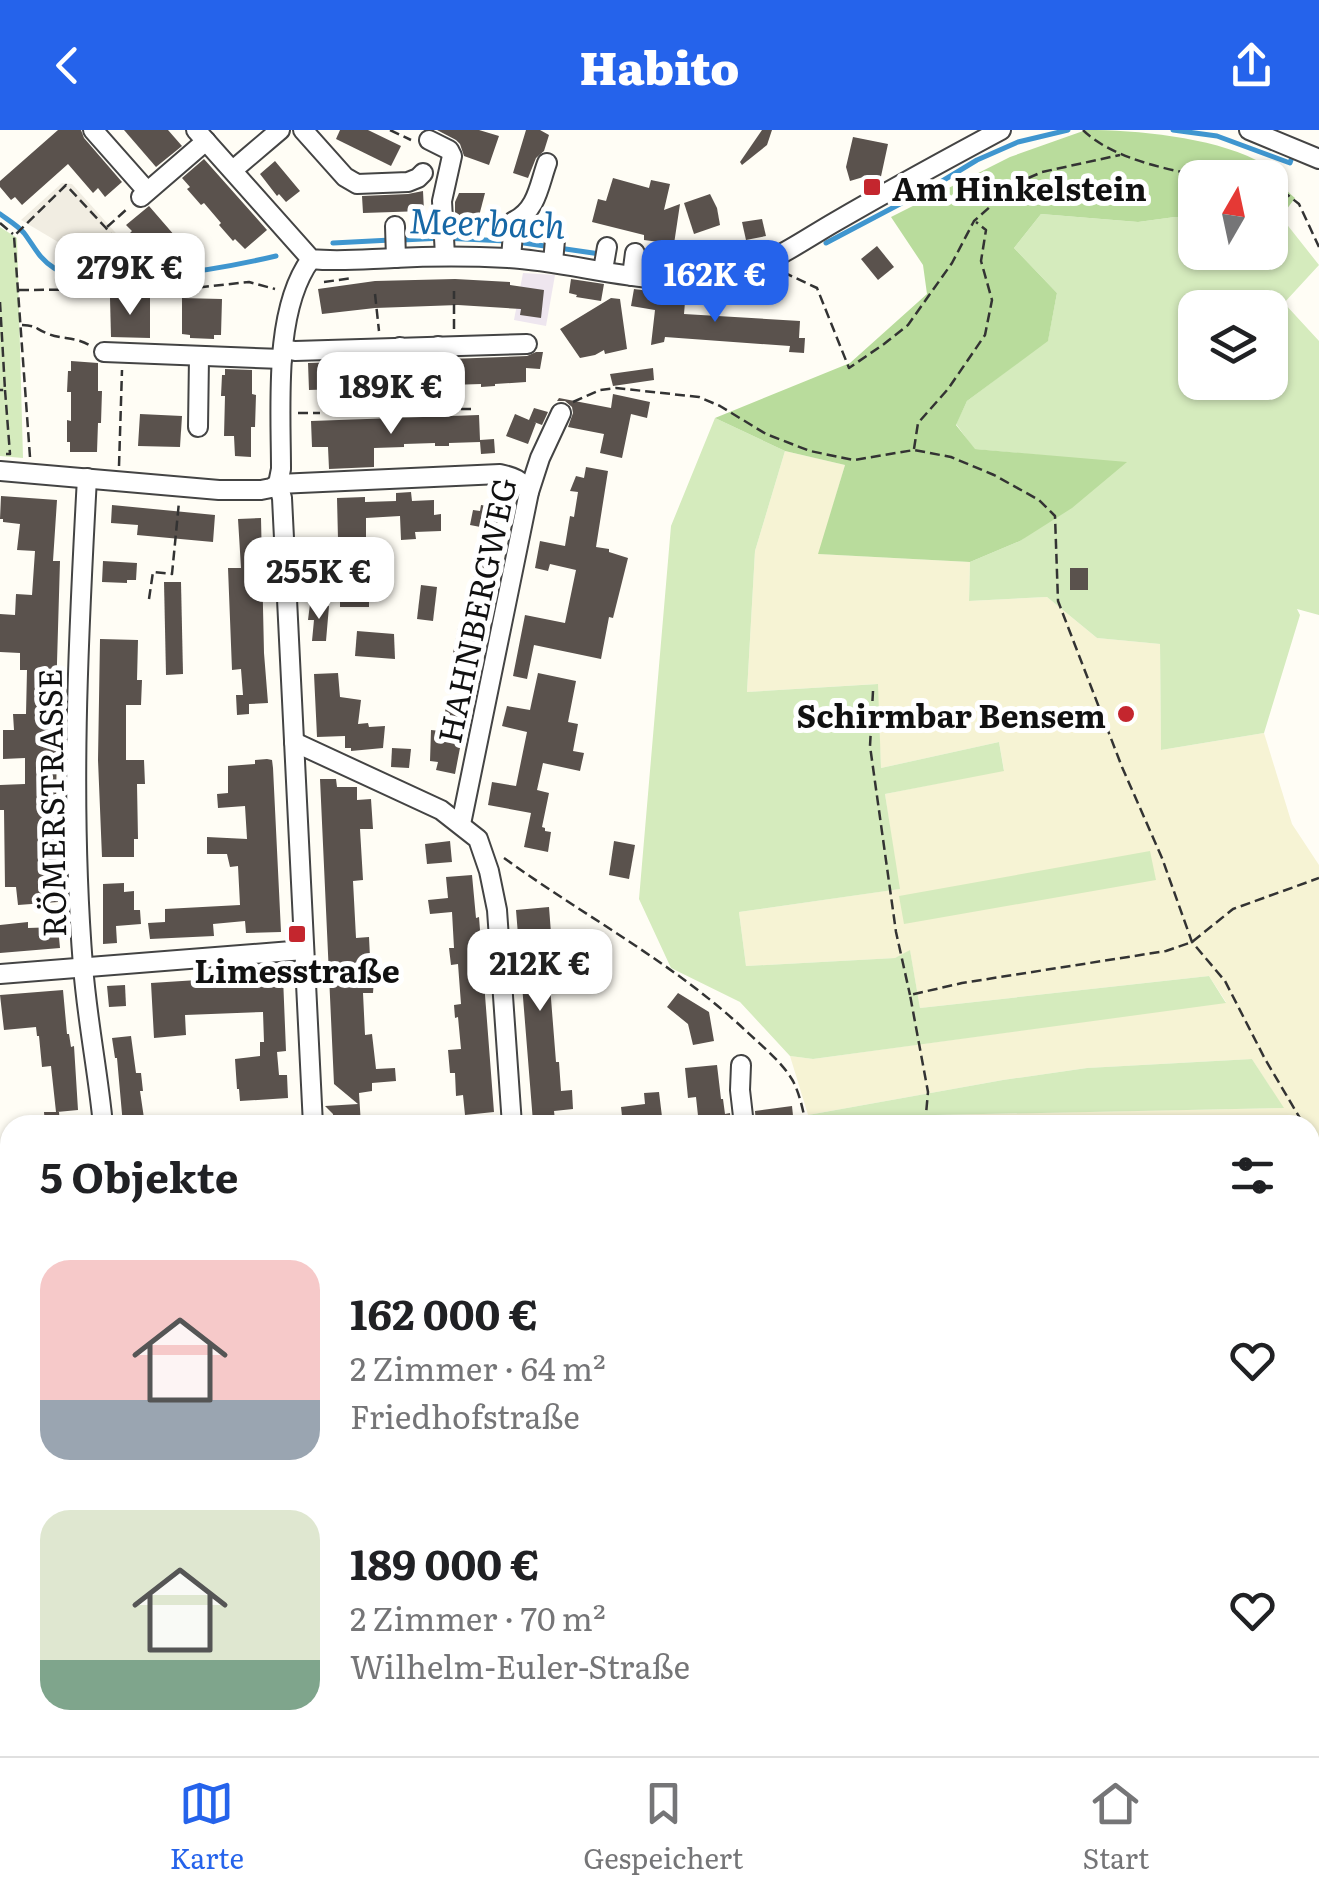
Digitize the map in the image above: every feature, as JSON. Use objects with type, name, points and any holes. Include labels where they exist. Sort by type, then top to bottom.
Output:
[{"type":"street","points":[[94,130],[144,194],[201,136],[311,258],[343,261],[395,242],[512,247],[634,265],[675,281],[734,274],[768,262],[1001,130]]},
{"type":"street","points":[[233,170],[280,130]]},
{"type":"street","points":[[302,130],[344,177],[357,184],[408,182],[423,173]]},
{"type":"street","points":[[1249,130],[1319,159]]},
{"type":"street","points":[[426,143],[450,150],[452,156],[442,201],[444,246]]},
{"type":"street","points":[[512,247],[514,221],[530,210],[547,163]]},
{"type":"street","points":[[311,258],[292,294],[283,354],[278,484],[282,498],[312,1115]]},
{"type":"street","points":[[113,353],[199,357],[527,344]]},
{"type":"street","points":[[391,347],[402,386],[438,384],[446,345]]},
{"type":"street","points":[[198,426],[199,357]]},
{"type":"street","name":"HAHNBERGWEG","points":[[460,824],[529,492],[561,413]]},
{"type":"street","points":[[0,471],[261,490],[278,484],[500,474],[523,482],[529,492]]},
{"type":"street","name":"RÖMERSTRASSE","points":[[87,478],[76,694],[76,797],[83,966],[102,1115]]},
{"type":"street","points":[[294,742],[418,798],[478,839],[497,910],[511,1115]]},
{"type":"street","points":[[0,974],[304,950]]},
{"type":"street","points":[[741,1066],[743,1115]]},
{"type":"path","points":[[390,130],[426,143]]},
{"type":"path","points":[[1083,130],[1120,154],[1178,170]]},
{"type":"path","points":[[768,262],[817,288],[849,368],[908,324],[952,263],[974,221],[1017,183],[1042,172],[1120,154]]},
{"type":"path","points":[[30,473],[16,234],[66,186],[106,228],[153,288]]},
{"type":"path","points":[[106,228],[144,194]]},
{"type":"path","points":[[1288,194],[1300,204],[1319,246]]},
{"type":"path","points":[[914,450],[918,423],[948,389],[985,335],[992,300],[981,261],[986,230],[974,221]]},
{"type":"path","points":[[0,223],[16,234]]},
{"type":"path","points":[[18,290],[184,288],[250,282],[292,294]]},
{"type":"path","points":[[446,345],[454,291]]},
{"type":"path","points":[[375,294],[391,347]]},
{"type":"path","points":[[0,302],[10,454],[0,453]]},
{"type":"path","points":[[20,324],[78,338],[113,353],[118,481]]},
{"type":"path","points":[[438,384],[440,408]]},
{"type":"path","points":[[398,410],[402,386]]},
{"type":"path","points":[[561,413],[572,402],[616,388],[699,397],[766,434],[810,451],[854,460],[914,450],[951,456],[1039,500],[1055,516],[1058,601],[1192,942],[1225,981],[1298,1115]]},
{"type":"path","points":[[424,409],[471,408]]},
{"type":"path","points":[[331,413],[413,409]]},
{"type":"path","points":[[281,413],[320,413]]},
{"type":"path","points":[[149,598],[154,572],[172,574],[180,487]]},
{"type":"path","points":[[873,691],[870,746],[896,932],[928,1092],[925,1115]]},
{"type":"path","points":[[501,856],[722,1008],[792,1080],[804,1115]]},
{"type":"path","points":[[910,994],[1166,952],[1192,942],[1233,909],[1319,878]]},
{"type":"shaded area","points":[[62,183],[72,184],[148,269],[123,271],[80,255],[21,220]]},
{"type":"shaded area","points":[[523,273],[555,275],[546,326],[514,320]]},
{"type":"shaded area","points":[[785,451],[845,465],[819,554],[970,562],[969,601],[1047,597],[1097,638],[1160,644],[1161,750],[1264,733],[1292,824],[1319,865],[1319,1115],[935,1115],[1283,1108],[1252,1059],[1087,1068],[808,1115],[790,1056],[813,1059],[1226,1002],[1209,976],[920,1008],[910,951],[895,958],[746,966],[739,912],[899,889],[885,794],[1004,770],[999,742],[881,768],[877,684],[747,692],[755,551]]},
{"type":"green space","points":[[1086,130],[1173,136],[1256,160],[1178,160],[1178,217],[1138,222],[1041,214],[1014,248],[1057,293],[1048,341],[967,401],[956,425],[975,449],[1127,462],[1072,508],[1020,541],[970,562],[818,554],[845,465],[785,451],[715,418],[850,363],[927,294],[923,265],[891,217],[1010,157]]},
{"type":"green space","points":[[1041,214],[1138,222],[1178,217],[1178,270],[1288,270],[1288,226],[1319,265],[1288,299],[1288,290],[1178,290],[1178,400],[1288,400],[1288,307],[1319,341],[1319,615],[1297,609],[1300,615],[1264,733],[1161,750],[1160,644],[1097,638],[1047,597],[969,601],[970,562],[1020,541],[1125,463],[974,449],[956,424],[967,401],[1048,340],[1057,293],[1014,248]]},
{"type":"green space","points":[[0,227],[17,238],[23,458],[0,456]]},
{"type":"green space","points":[[715,418],[785,451],[755,551],[747,692],[878,684],[881,768],[999,742],[1004,771],[885,794],[900,889],[739,912],[746,966],[895,958],[910,950],[920,1008],[1209,976],[1226,1003],[813,1059],[790,1056],[740,1002],[671,968],[639,899],[671,526]]},
{"type":"green space","points":[[1150,851],[1156,880],[904,924],[899,896]]},
{"type":"green space","points":[[1252,1059],[1284,1108],[808,1115],[1003,1080],[1087,1068]]},
{"type":"building","points":[[58,130],[81,130],[122,182],[105,197],[98,188],[93,193],[68,164],[22,205],[15,197],[11,200],[0,187],[0,181]]},
{"type":"building","points":[[124,130],[168,130],[182,146],[156,167]]},
{"type":"building","points":[[340,130],[368,130],[401,146],[391,166],[336,139]]},
{"type":"building","points":[[437,130],[479,130],[499,136],[489,165],[464,156],[456,140]]},
{"type":"building","points":[[526,130],[549,135],[528,178],[513,173]]},
{"type":"building","points":[[762,130],[772,130],[767,145],[742,165],[740,162]]},
{"type":"building","points":[[853,137],[888,144],[880,181],[870,175],[850,181],[846,167]]},
{"type":"building","points":[[204,159],[267,230],[245,249],[233,241],[204,203],[201,205],[187,189],[190,187],[182,178]]},
{"type":"building","points":[[275,161],[300,191],[286,202],[260,174]]},
{"type":"building","points":[[613,178],[649,188],[651,180],[670,184],[664,210],[680,204],[674,244],[644,240],[644,235],[592,222],[598,199],[606,201]]},
{"type":"building","points":[[423,191],[424,211],[363,213],[362,196]]},
{"type":"building","points":[[459,193],[485,193],[479,216],[455,215]]},
{"type":"building","points":[[710,194],[720,225],[694,234],[684,203]]},
{"type":"building","points":[[149,206],[175,236],[153,255],[145,252],[126,225]]},
{"type":"building","points":[[762,219],[766,236],[746,240],[742,222]]},
{"type":"building","points":[[877,246],[894,267],[878,280],[861,259]]},
{"type":"building","points":[[571,279],[604,284],[601,301],[569,293]]},
{"type":"building","points":[[375,281],[510,282],[544,290],[541,318],[520,315],[521,309],[458,305],[322,314],[318,289]]},
{"type":"building","points":[[634,289],[664,293],[663,297],[685,302],[684,314],[800,321],[799,338],[805,338],[804,353],[789,352],[790,346],[665,337],[664,342],[651,345],[655,310],[631,306]]},
{"type":"building","points":[[110,298],[150,298],[150,338],[111,337]]},
{"type":"building","points":[[182,298],[222,299],[221,335],[214,335],[214,339],[182,334]]},
{"type":"building","points":[[611,298],[620,299],[627,349],[605,354],[604,350],[580,358],[560,329]]},
{"type":"building","points":[[543,352],[540,369],[526,368],[526,382],[481,387],[450,385],[450,359],[527,356]]},
{"type":"building","points":[[71,361],[98,363],[98,391],[102,391],[97,452],[70,452],[67,442]]},
{"type":"building","points":[[385,361],[386,387],[309,390],[308,363]]},
{"type":"building","points":[[653,368],[654,380],[613,386],[610,374]]},
{"type":"building","points":[[225,369],[252,370],[252,394],[256,395],[251,457],[235,456],[234,436],[224,436],[225,396],[221,396]]},
{"type":"building","points":[[613,394],[650,402],[647,418],[631,414],[622,458],[600,453],[604,434],[568,427],[572,407],[557,401],[559,398],[611,408]]},
{"type":"building","points":[[534,408],[548,412],[542,425],[534,422],[528,444],[506,436],[515,414],[529,420]]},
{"type":"building","points":[[140,414],[182,416],[180,447],[138,446]]},
{"type":"building","points":[[479,415],[480,440],[494,439],[495,453],[481,454],[480,442],[449,446],[404,444],[374,448],[374,467],[329,469],[328,447],[312,447],[311,421]]},
{"type":"building","points":[[586,467],[608,471],[596,547],[628,558],[613,618],[609,617],[601,659],[534,645],[527,679],[513,676],[525,615],[565,623],[576,570],[550,564],[548,571],[535,568],[540,541],[565,546],[578,492],[570,491],[576,476],[584,478]]},
{"type":"building","points":[[411,492],[412,501],[434,500],[434,515],[441,514],[441,531],[415,532],[416,539],[401,540],[400,516],[366,518],[369,607],[340,607],[340,552],[307,553],[306,539],[338,539],[337,498],[396,501],[396,493]]},
{"type":"building","points":[[1,496],[57,500],[53,561],[60,561],[55,730],[58,902],[18,905],[16,887],[5,887],[0,785],[25,784],[25,758],[3,759],[3,730],[14,730],[13,714],[26,714],[27,670],[20,670],[20,653],[0,652],[0,614],[15,615],[16,594],[32,595],[35,551],[17,550],[20,524],[0,519]]},
{"type":"building","points":[[112,505],[215,515],[213,542],[137,535],[138,525],[111,523]]},
{"type":"building","points":[[481,505],[500,508],[496,530],[470,525],[473,510],[480,511]]},
{"type":"building","points":[[261,518],[268,703],[249,704],[249,714],[237,715],[236,695],[243,695],[241,669],[232,670],[228,568],[241,568],[238,519]]},
{"type":"building","points":[[481,554],[497,557],[490,595],[471,591]]},
{"type":"building","points":[[103,561],[137,563],[136,580],[102,582]]},
{"type":"building","points":[[1070,568],[1088,568],[1088,590],[1070,590]]},
{"type":"building","points":[[164,582],[181,582],[183,674],[166,675]]},
{"type":"building","points":[[421,585],[437,587],[433,621],[417,619]]},
{"type":"building","points":[[310,604],[329,606],[326,641],[312,641],[314,620],[308,620]]},
{"type":"building","points":[[458,628],[481,633],[473,656],[453,653]]},
{"type":"building","points":[[357,631],[394,634],[395,659],[355,656]]},
{"type":"building","points":[[100,639],[138,640],[141,705],[126,705],[126,760],[144,760],[145,784],[137,784],[138,839],[134,839],[134,857],[102,857],[98,760]]},
{"type":"building","points":[[338,673],[340,697],[361,700],[358,724],[385,726],[383,748],[351,751],[345,748],[345,736],[317,737],[314,674]]},
{"type":"building","points":[[538,673],[576,681],[568,722],[578,724],[573,751],[584,753],[580,771],[543,763],[537,790],[549,793],[542,827],[551,832],[548,852],[524,847],[531,813],[488,805],[492,782],[516,786],[527,732],[502,726],[507,706],[530,710]]},
{"type":"building","points":[[448,697],[469,701],[455,774],[436,770],[438,762],[430,761],[431,730],[441,731]]},
{"type":"building","points":[[392,748],[411,749],[409,768],[391,767]]},
{"type":"building","points":[[272,760],[273,768],[281,932],[246,933],[245,921],[213,924],[214,936],[150,939],[148,923],[165,922],[165,909],[240,905],[238,866],[230,867],[227,854],[207,854],[207,837],[247,839],[245,806],[218,808],[217,794],[228,793],[228,766]]},
{"type":"building","points":[[320,779],[336,779],[337,787],[357,787],[357,800],[371,799],[373,829],[360,829],[363,880],[353,881],[356,938],[369,937],[374,978],[373,993],[363,993],[365,1035],[372,1034],[376,1069],[395,1068],[396,1081],[372,1083],[372,1091],[359,1093],[360,1115],[333,1115],[325,1106],[358,1104],[334,1084]]},
{"type":"building","points":[[450,841],[452,862],[427,864],[425,844]]},
{"type":"building","points":[[614,841],[635,845],[629,879],[609,875]]},
{"type":"building","points":[[472,875],[476,918],[479,917],[494,1112],[465,1115],[463,1095],[456,1096],[448,1050],[461,1049],[454,1005],[461,1004],[458,964],[451,965],[449,948],[454,948],[452,912],[430,914],[428,900],[448,898],[446,877]]},
{"type":"building","points":[[124,883],[124,892],[134,891],[134,910],[140,910],[141,924],[116,926],[117,943],[103,944],[103,884]]},
{"type":"building","points":[[549,907],[551,933],[554,941],[559,941],[560,959],[539,961],[542,987],[550,986],[561,1091],[572,1090],[573,1109],[554,1111],[554,1115],[532,1115],[516,910]]},
{"type":"building","points":[[28,922],[28,928],[58,927],[60,948],[0,953],[0,925]]},
{"type":"building","points":[[283,977],[286,1051],[277,1052],[279,1075],[287,1075],[288,1098],[240,1101],[235,1059],[260,1056],[260,1042],[264,1042],[263,1012],[185,1015],[186,1035],[154,1038],[151,983]]},
{"type":"building","points":[[125,985],[126,1006],[109,1007],[107,986]]},
{"type":"building","points":[[63,990],[67,1034],[71,1047],[74,1046],[78,1110],[44,1115],[56,1112],[51,1066],[42,1067],[36,1027],[4,1030],[0,995]]},
{"type":"building","points":[[678,993],[709,1012],[714,1041],[693,1045],[688,1024],[667,1007]]},
{"type":"building","points":[[131,1036],[136,1073],[141,1073],[144,1115],[122,1115],[112,1038]]},
{"type":"building","points":[[717,1065],[721,1099],[725,1114],[730,1115],[698,1115],[696,1097],[688,1098],[685,1068]]},
{"type":"building","points":[[659,1092],[662,1115],[622,1115],[621,1107],[645,1104],[644,1093]]},
{"type":"building","points":[[792,1106],[793,1115],[755,1115],[755,1111]]},
{"type":"waterway","name":"Meerbach","points":[[826,243],[977,160],[1018,142],[1068,130]]},
{"type":"waterway","name":"Meerbach","points":[[1173,130],[1217,136],[1290,163],[1292,157]]},
{"type":"waterway","name":"Meerbach","points":[[0,214],[21,230],[49,264],[73,275],[162,276],[276,256]]},
{"type":"waterway","name":"Meerbach","points":[[333,243],[391,240]]},
{"type":"waterway","name":"Meerbach","points":[[402,240],[506,241]]},
{"type":"waterway","name":"Meerbach","points":[[517,242],[600,254]]},
{"type":"waterway","name":"Meerbach","points":[[641,259],[697,264]]},
{"type":"place","name":"Am Hinkelstein","points":[[872,187]]},
{"type":"place","name":"Schirmbar Bensem","points":[[1126,714]]},
{"type":"place","name":"Limesstraße","points":[[297,934]]}]
